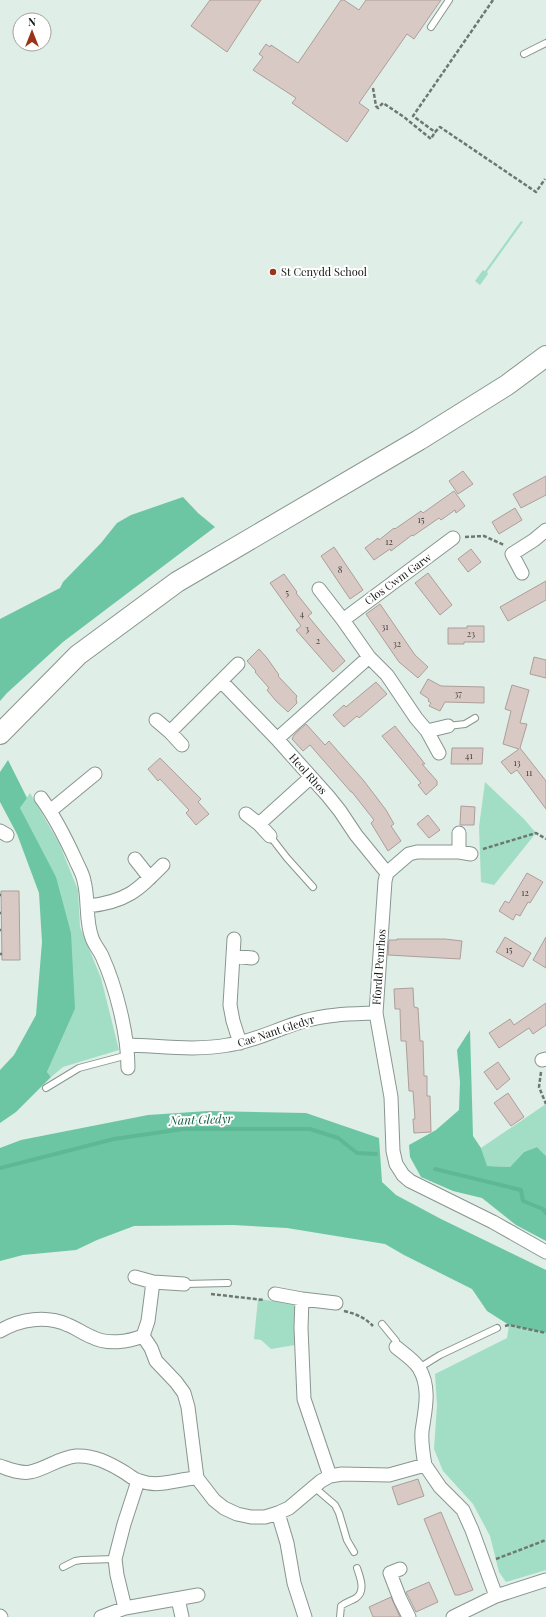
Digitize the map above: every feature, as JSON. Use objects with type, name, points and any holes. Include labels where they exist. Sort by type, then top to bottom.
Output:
[{"type":"main road","points":[[0,734],[78,655],[177,582],[419,440],[507,385],[546,356]]},
{"type":"street","points":[[522,573],[512,554],[534,540],[546,530]]},
{"type":"street","name":"Clos Cwm Garw","points":[[343,620],[453,538]]},
{"type":"street","points":[[319,589],[369,657],[387,675],[416,718],[428,731],[438,753]]},
{"type":"street","points":[[277,740],[369,657]]},
{"type":"street","points":[[170,732],[222,682],[238,664]]},
{"type":"street","name":"Heol Rhos","points":[[222,682],[311,777],[340,811],[356,835],[387,873]]},
{"type":"street","points":[[156,720],[182,745]]},
{"type":"street","points":[[428,731],[448,726]]},
{"type":"street","points":[[50,811],[95,774]]},
{"type":"street","points":[[259,824],[311,777]]},
{"type":"street","points":[[41,798],[50,811],[71,850],[84,880],[88,906],[89,927],[92,939],[102,955],[106,966],[119,1009],[128,1056]]},
{"type":"street","points":[[246,814],[259,824],[270,836]]},
{"type":"street","points":[[387,873],[409,854],[417,852],[465,853],[459,833]]},
{"type":"street","points":[[135,859],[150,878]]},
{"type":"street","points":[[88,906],[105,904],[129,895],[163,865]]},
{"type":"street","name":"Ffordd Penrhos","points":[[387,873],[384,888],[380,977],[376,1013],[391,1097],[393,1151],[396,1164],[403,1175],[410,1181],[494,1222],[546,1252]]},
{"type":"street","points":[[234,939],[230,1005],[240,1043]]},
{"type":"street","points":[[233,956],[252,958]]},
{"type":"street","name":"Cae Nant Gledyr","points":[[128,1056],[240,1043],[322,1016],[376,1013]]},
{"type":"street","points":[[135,1277],[153,1282],[184,1284]]},
{"type":"street","points":[[143,1336],[148,1321],[153,1282]]},
{"type":"street","points":[[275,1294],[336,1303]]},
{"type":"street","points":[[302,1299],[301,1328],[304,1399],[330,1476]]},
{"type":"street","points":[[0,1331],[12,1325],[40,1319],[53,1320],[67,1324],[94,1338],[106,1341],[122,1342],[143,1336]]},
{"type":"street","points":[[143,1336],[151,1348],[156,1360],[184,1393],[188,1406],[197,1478],[214,1500],[224,1508],[237,1514],[250,1517],[265,1517],[278,1513],[289,1508],[321,1481],[330,1476],[342,1474],[377,1476],[389,1475],[425,1465]]},
{"type":"street","points":[[396,1347],[418,1368],[427,1394],[422,1432],[422,1449],[425,1465],[440,1487],[463,1510],[472,1530],[496,1596]]},
{"type":"street","points":[[0,1466],[17,1471],[29,1472],[64,1458],[90,1456],[102,1460],[138,1481],[150,1484],[161,1484],[182,1479],[197,1478]]},
{"type":"street","points":[[125,1608],[117,1575],[116,1559],[124,1524],[138,1481]]},
{"type":"street","points":[[278,1513],[286,1542],[294,1583],[305,1617]]},
{"type":"street","points":[[400,1569],[390,1573],[409,1617]]},
{"type":"street","points":[[453,1617],[496,1596],[546,1580]]},
{"type":"street","points":[[101,1617],[125,1608],[198,1595]]},
{"type":"street","points":[[178,1599],[182,1617]]},
{"type":"lane","points":[[431,27],[449,0]]},
{"type":"lane","points":[[524,54],[546,43]]},
{"type":"lane","points":[[448,726],[465,724],[475,718]]},
{"type":"lane","points":[[270,836],[313,887]]},
{"type":"lane","points":[[46,1088],[79,1068],[128,1056]]},
{"type":"lane","points":[[184,1284],[228,1283]]},
{"type":"lane","points":[[382,1324],[396,1341],[396,1347]]},
{"type":"lane","points":[[418,1368],[440,1355],[497,1328]]},
{"type":"lane","points":[[314,1488],[335,1505],[347,1540],[354,1552]]},
{"type":"lane","points":[[63,1567],[75,1561],[116,1559]]},
{"type":"lane","points":[[340,1617],[341,1606],[360,1594],[362,1587],[357,1568]]},
{"type":"path","points":[[435,132],[413,116],[493,0]]},
{"type":"path","points":[[373,88],[376,106],[378,108],[383,103],[404,117],[431,139],[440,127],[536,192],[545,179]]},
{"type":"path","points":[[453,538],[484,536],[507,546]]},
{"type":"path","points":[[465,853],[536,833],[546,839]]},
{"type":"path","points":[[544,1059],[539,1087],[546,1104]]},
{"type":"path","points":[[206,1294],[273,1301],[275,1294]]},
{"type":"path","points":[[336,1303],[336,1309],[354,1313],[364,1318],[376,1329]]},
{"type":"path","points":[[497,1328],[510,1325],[546,1333]]},
{"type":"path","points":[[484,1564],[546,1540]]},
{"type":"green space","points":[[521,221],[523,222],[487,272],[488,274],[480,285],[475,281],[483,270],[485,271]]},
{"type":"green space","points":[[183,497],[198,513],[215,527],[63,642],[0,701],[0,619],[60,588],[63,582],[101,543],[117,523],[131,515]]},
{"type":"green space","points":[[8,760],[27,798],[20,808],[56,877],[71,933],[75,1009],[47,1072],[51,1077],[16,1112],[0,1123],[0,1070],[14,1055],[36,1015],[42,942],[39,893],[17,834],[0,802],[0,772]]},
{"type":"green space","points":[[485,782],[524,819],[536,833],[494,885],[481,882],[479,827]]},
{"type":"green space","points":[[30,793],[59,843],[78,890],[80,927],[101,978],[119,1050],[63,1067],[51,1077],[47,1072],[75,1009],[20,808]]},
{"type":"green space","points":[[470,1030],[473,1136],[481,1148],[487,1166],[510,1167],[524,1152],[537,1147],[546,1156],[546,1241],[516,1225],[482,1198],[453,1191],[421,1177],[410,1157],[409,1145],[436,1130],[459,1110],[460,1082],[457,1050]]},
{"type":"green space","points":[[546,1104],[546,1156],[537,1147],[524,1152],[510,1167],[486,1166],[481,1148]]},
{"type":"green space","points":[[208,1111],[306,1113],[379,1138],[382,1182],[396,1195],[441,1219],[546,1270],[546,1333],[509,1325],[487,1311],[472,1289],[385,1244],[287,1228],[233,1225],[134,1226],[97,1240],[76,1250],[23,1255],[0,1261],[0,1148],[21,1140],[148,1115]]},
{"type":"green space","points":[[275,1294],[302,1299],[301,1344],[271,1349],[261,1340],[254,1339],[258,1299],[273,1301]]},
{"type":"green space","points":[[509,1325],[546,1333],[546,1570],[506,1582],[499,1572],[490,1536],[473,1504],[443,1471],[434,1449],[437,1405],[435,1374],[507,1338]]},
{"type":"building","points":[[210,0],[261,0],[227,52],[191,26]]},
{"type":"building","points":[[341,0],[344,0],[359,10],[366,0],[441,0],[414,39],[407,34],[359,103],[369,110],[347,142],[292,103],[296,98],[253,70],[263,57],[259,54],[266,44],[270,47],[271,45],[298,63]]},
{"type":"building","points":[[463,471],[473,484],[458,494],[449,481]]},
{"type":"building","points":[[546,476],[546,495],[521,508],[513,494]]},
{"type":"building","points":[[454,491],[465,506],[456,513],[455,510],[441,520],[439,518],[413,536],[412,535],[391,551],[390,549],[374,560],[365,548],[421,511],[423,513]]},
{"type":"building","points":[[515,508],[522,520],[499,534],[492,522]]},
{"type":"building","points":[[334,547],[363,590],[350,599],[321,556]]},
{"type":"building","points":[[471,549],[481,562],[468,572],[458,559]]},
{"type":"building","points":[[428,573],[452,605],[440,615],[415,583]]},
{"type":"building","points":[[284,574],[297,592],[296,593],[312,613],[308,616],[345,661],[333,672],[296,630],[301,626],[270,583]]},
{"type":"building","points":[[546,581],[546,600],[508,621],[500,607]]},
{"type":"building","points":[[380,604],[415,655],[428,667],[418,678],[399,662],[366,614]]},
{"type":"building","points":[[467,626],[484,626],[484,642],[448,644],[448,628],[467,628]]},
{"type":"building","points":[[259,649],[279,675],[278,676],[297,696],[297,703],[288,712],[267,690],[269,688],[247,661]]},
{"type":"building","points":[[534,657],[546,660],[546,678],[530,674]]},
{"type":"building","points":[[428,679],[441,686],[484,687],[484,703],[445,702],[440,711],[429,706],[431,703],[428,701],[429,699],[420,693]]},
{"type":"building","points":[[376,682],[387,694],[359,718],[357,716],[344,727],[333,715],[344,705],[346,707]]},
{"type":"building","points":[[512,685],[529,690],[520,723],[527,724],[520,748],[546,781],[546,809],[517,770],[511,774],[501,762],[519,749],[503,744],[511,711],[505,709]]},
{"type":"building","points":[[306,724],[325,745],[329,741],[364,781],[386,810],[394,824],[391,826],[401,841],[388,851],[371,823],[374,820],[352,792],[310,745],[303,751],[292,739],[294,735]]},
{"type":"building","points":[[395,726],[425,764],[422,764],[437,781],[437,785],[426,795],[418,785],[421,783],[382,736]]},
{"type":"building","points":[[452,748],[483,748],[482,764],[451,764]]},
{"type":"building","points":[[160,758],[201,799],[198,802],[209,814],[196,825],[186,813],[189,810],[160,779],[158,781],[148,769]]},
{"type":"building","points":[[461,806],[475,807],[474,825],[460,825]]},
{"type":"building","points":[[428,815],[440,830],[429,838],[417,824]]},
{"type":"building","points":[[527,873],[543,882],[530,903],[528,902],[520,916],[516,914],[513,920],[499,911],[505,901],[509,903]]},
{"type":"building","points":[[1,891],[19,891],[20,960],[2,960]]},
{"type":"building","points":[[505,937],[531,953],[523,967],[496,952]]},
{"type":"building","points":[[546,937],[546,968],[533,960]]},
{"type":"building","points":[[445,939],[462,941],[460,959],[388,955],[389,940]]},
{"type":"building","points":[[413,988],[414,1007],[418,1008],[420,1041],[423,1041],[424,1076],[427,1076],[427,1096],[430,1096],[431,1132],[414,1133],[413,1119],[415,1119],[413,1091],[409,1091],[406,1041],[401,1041],[400,1009],[395,1009],[394,989]]},
{"type":"building","points":[[546,1003],[546,1025],[533,1034],[529,1028],[499,1048],[489,1033],[510,1019],[514,1025]]},
{"type":"building","points":[[498,1062],[510,1079],[497,1090],[484,1072]]},
{"type":"building","points":[[508,1093],[524,1117],[511,1126],[494,1103]]},
{"type":"building","points":[[418,1479],[424,1496],[398,1505],[392,1487]]},
{"type":"building","points":[[441,1512],[473,1590],[459,1595],[455,1595],[424,1519]]},
{"type":"building","points":[[429,1582],[438,1602],[416,1612],[406,1592]]},
{"type":"building","points":[[391,1597],[400,1617],[373,1617],[369,1607]]},
{"type":"waterway","name":"Nant Gledyr","points":[[0,1168],[114,1139],[183,1129],[310,1129],[338,1138],[357,1153],[376,1154]]},
{"type":"waterway","name":"Nant Gledyr","points":[[435,1169],[521,1190],[523,1201],[543,1209],[546,1213]]},
{"type":"place","name":"St Cenydd School","points":[[273,272]]}]
